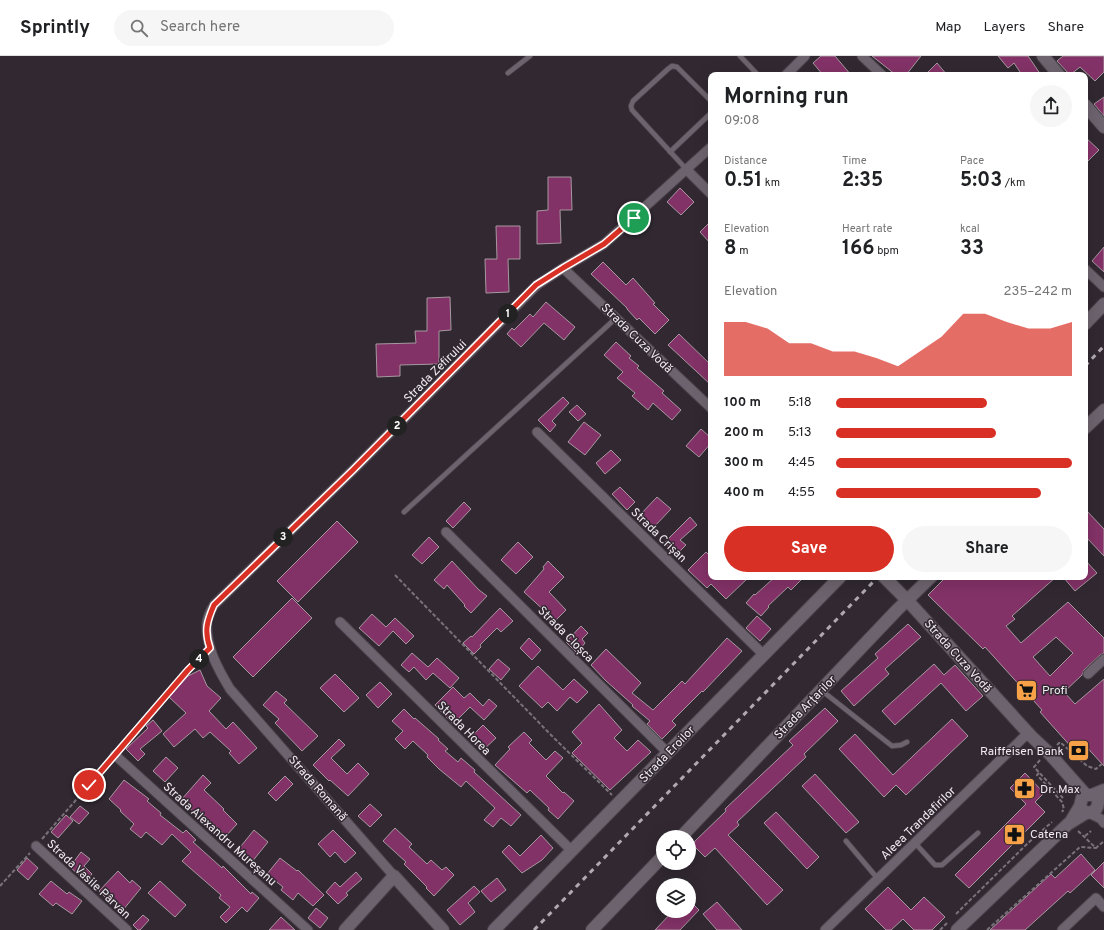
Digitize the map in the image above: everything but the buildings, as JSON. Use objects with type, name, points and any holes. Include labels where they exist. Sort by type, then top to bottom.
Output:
[{"type":"street","points":[[789,72],[805,56]]},
{"type":"street","points":[[862,56],[879,72]]},
{"type":"street","points":[[1043,56],[1056,72]]},
{"type":"street","points":[[1088,108],[1104,127]]},
{"type":"street","name":"Strada Zefirului","points":[[207,637],[207,621],[214,605],[353,470],[536,285],[604,244],[708,151]]},
{"type":"street","points":[[687,170],[708,191]]},
{"type":"street","name":"Strada Cuza Vodă","points":[[563,268],[708,405]]},
{"type":"street","points":[[1088,272],[1104,287]]},
{"type":"street","points":[[1088,321],[1104,304]]},
{"type":"street","points":[[1088,425],[1104,410]]},
{"type":"street","name":"Strada Crișan","points":[[536,432],[764,655]]},
{"type":"street","name":"Strada Cloșca","points":[[446,532],[668,753]]},
{"type":"street","name":"Strada Eroilor","points":[[494,930],[837,580]]},
{"type":"street","name":"Strada Cuza Vodă","points":[[887,580],[1029,734],[1092,806]]},
{"type":"street","name":"Strada Arțarilor","points":[[688,830],[928,580]]},
{"type":"street","name":"Strada Horea","points":[[340,622],[572,851]]},
{"type":"street","name":"Strada Romană","points":[[207,637],[222,676],[230,689],[443,930]]},
{"type":"street","points":[[1088,674],[1104,659]]},
{"type":"street","name":"Aleea Trandafirilor","points":[[825,930],[1029,734]]},
{"type":"street","name":"Strada Alexandru Mureșanu","points":[[115,755],[308,930]]},
{"type":"street","points":[[957,930],[1065,820],[1092,806],[1104,790]]},
{"type":"street","name":"Strada Vasile Pârvan","points":[[36,846],[127,930]]},
{"type":"street","points":[[592,930],[656,863]]},
{"type":"street","points":[[345,930],[394,876]]},
{"type":"street","points":[[1062,930],[1096,898],[1104,907]]},
{"type":"lane","points":[[508,73],[530,56]]},
{"type":"lane","points":[[740,56],[755,72]]},
{"type":"lane","points":[[687,170],[632,110],[631,106],[633,100],[672,66],[677,67],[708,99]]},
{"type":"lane","points":[[670,152],[708,116]]},
{"type":"lane","points":[[404,512],[616,318]]},
{"type":"lane","points":[[821,690],[892,746],[901,745],[907,742]]},
{"type":"lane","points":[[915,843],[935,865],[942,865],[978,833]]},
{"type":"lane","points":[[846,841],[878,879]]},
{"type":"path","points":[[395,575],[553,738],[620,802]]},
{"type":"path","points":[[0,886],[188,670],[210,648]]},
{"type":"path","points":[[1063,798],[1034,767],[1046,754],[1060,742],[1087,766],[1096,769],[1104,762]]},
{"type":"path","points":[[1039,772],[1036,775],[1062,802],[1065,820]]},
{"type":"path","points":[[940,930],[1028,843],[1055,820]]},
{"type":"path","points":[[1092,830],[1085,836],[1096,848]]},
{"type":"path","points":[[987,930],[1080,847],[1096,848],[1104,841]]},
{"type":"railway","points":[[1088,363],[1104,346]]},
{"type":"railway","points":[[534,930],[875,580]]},
{"type":"place","name":"Profi","points":[[1027,690]]},
{"type":"place","name":"Raiffeisen Bank","points":[[1079,751]]},
{"type":"place","name":"Dr. Max","points":[[1024,789]]},
{"type":"place","name":"Catena","points":[[1014,834]]},
{"type":"route","points":[[89,785],[188,670],[210,648],[207,637],[207,621],[214,605],[353,470],[536,285],[604,244],[634,218]]}]
